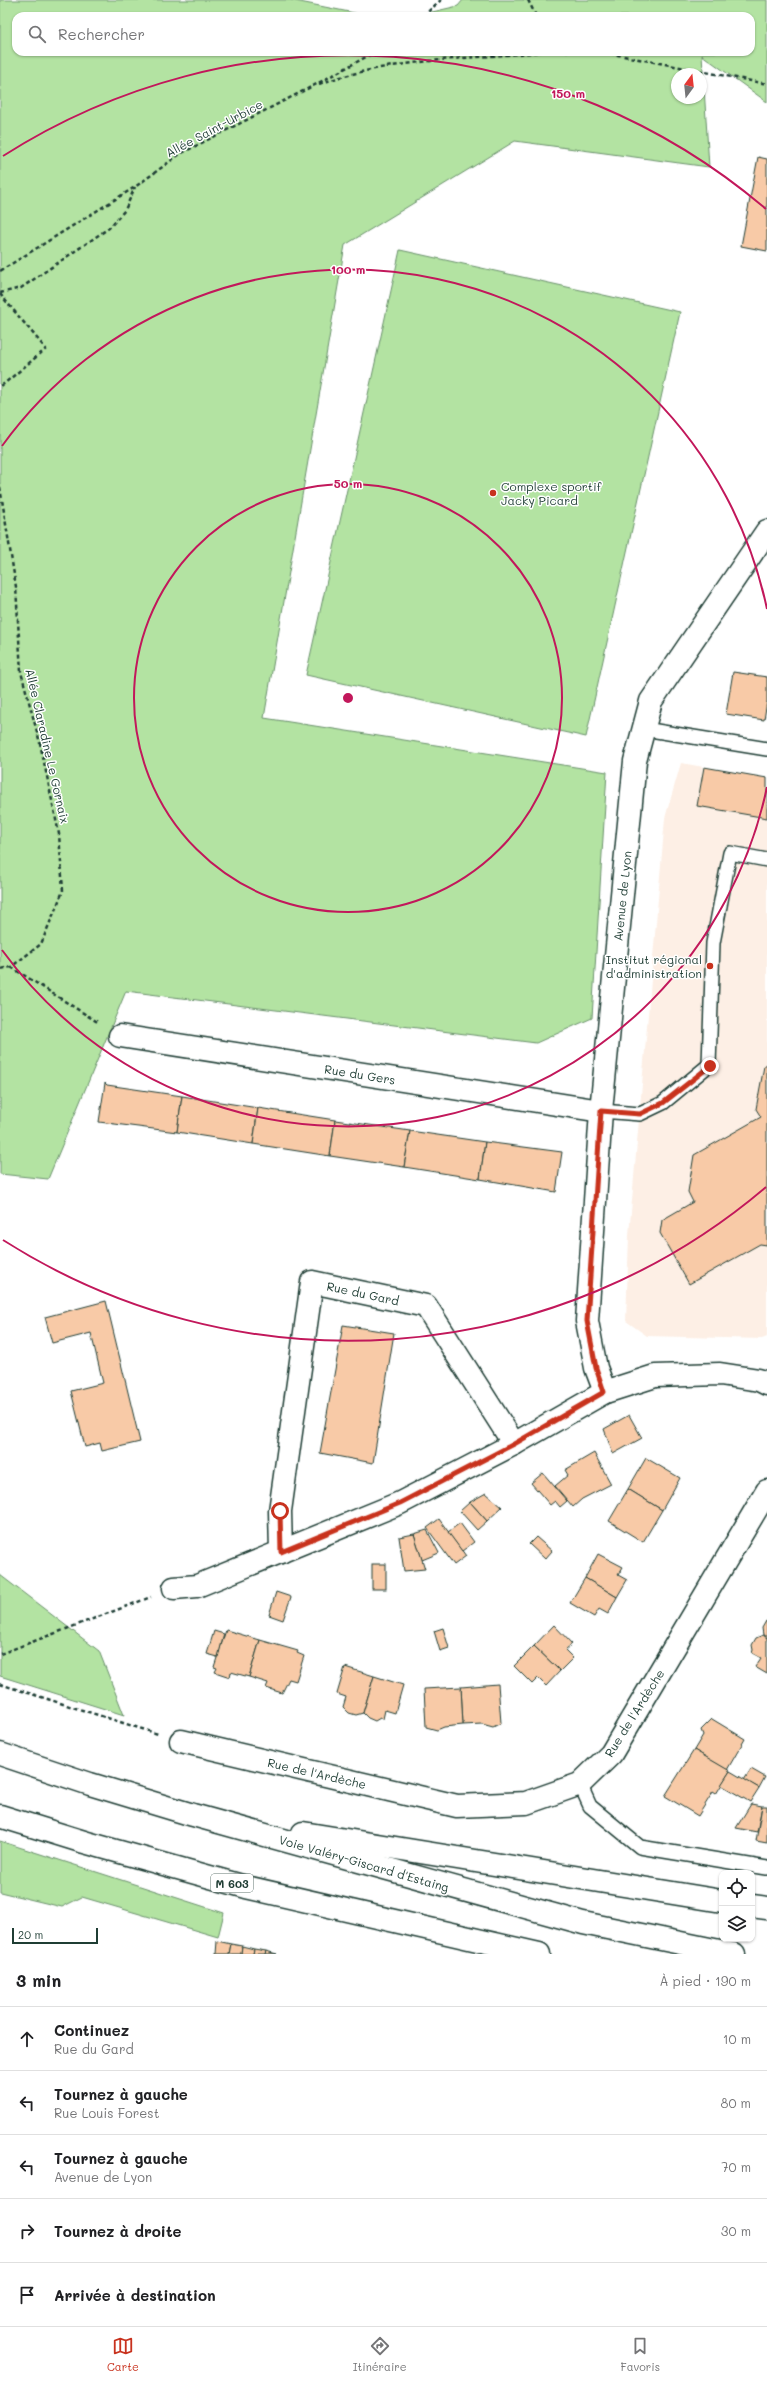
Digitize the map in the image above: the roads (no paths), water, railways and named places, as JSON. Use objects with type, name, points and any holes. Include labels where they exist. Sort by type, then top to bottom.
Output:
[{"type":"main road","name":"Avenue de Lyon","points":[[604,1392],[596,1368],[587,1321],[601,1111],[635,762],[651,701],[767,531]]},
{"type":"main road","name":"Rue du Gers","points":[[120,1036],[601,1111]]},
{"type":"main road","name":"Rue du Gard","points":[[281,1552],[280,1511],[312,1282],[426,1306],[514,1444]]},
{"type":"main road","points":[[174,1588],[197,1586],[400,1503],[514,1444],[604,1392],[655,1376],[720,1374],[759,1380],[767,1384]]},
{"type":"main road","name":"Rue de l'Ardèche","points":[[181,1741],[457,1806],[526,1804],[580,1784],[612,1754],[767,1491]]},
{"type":"main road","name":"Voie Valéry-Giscard d'Estaing","points":[[0,1754],[90,1784],[193,1815],[583,1923],[734,1954]]},
{"type":"main road","points":[[193,1815],[719,1901]]},
{"type":"main road","name":"M 603","points":[[0,1816],[84,1842],[246,1887],[468,1939],[539,1954]]},
{"type":"main road","points":[[755,1906],[767,1908]]},
{"type":"main road","points":[[468,1939],[511,1954]]},
{"type":"lane","points":[[644,729],[767,749]]},
{"type":"lane","points":[[601,1111],[640,1114],[663,1103],[710,1066],[713,942],[730,853],[767,860]]},
{"type":"lane","points":[[580,1784],[590,1806],[640,1847],[767,1868]]},
{"type":"place","name":"Complexe sportif Jacky Picard","points":[[493,493]]},
{"type":"place","name":"Institut régional d'administration","points":[[710,966]]}]
